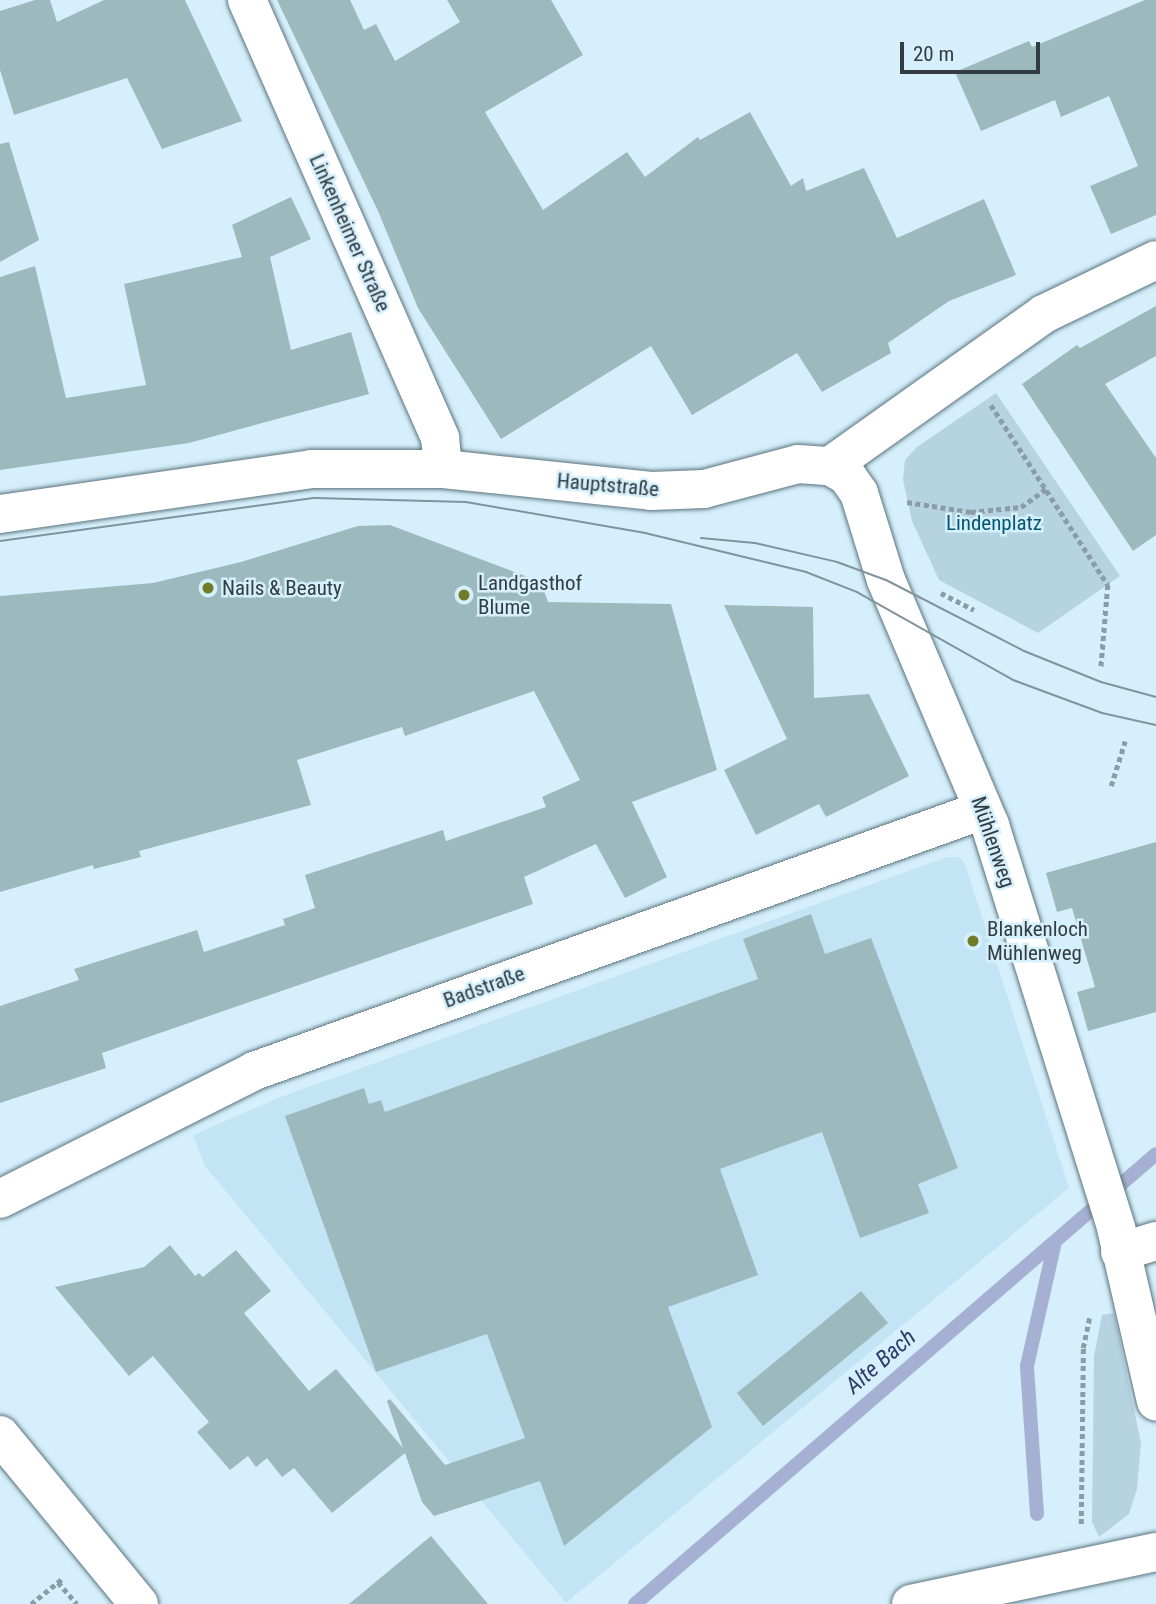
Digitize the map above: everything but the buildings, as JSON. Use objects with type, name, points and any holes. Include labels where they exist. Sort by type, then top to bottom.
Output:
[{"type":"street","name":"Linkenheimer Straße","points":[[247,0],[440,438],[443,469]]},
{"type":"street","points":[[831,466],[1044,314],[1156,260]]},
{"type":"street","name":"Hauptstraße","points":[[0,514],[312,469],[443,469],[651,491],[704,489],[798,464],[831,466]]},
{"type":"street","name":"Mühlenweg","points":[[831,466],[847,476],[859,493],[886,580],[983,810],[1089,1145],[1131,1240],[1156,1401]]},
{"type":"street","name":"Badstraße","points":[[0,1199],[254,1070],[983,810]]},
{"type":"street","points":[[0,1435],[139,1604]]},
{"type":"street","points":[[911,1604],[1156,1552]]},
{"type":"path","points":[[968,369],[1108,585],[1101,669]]},
{"type":"path","points":[[867,519],[907,502],[971,512],[1021,506],[1046,489]]},
{"type":"path","points":[[1111,786],[1125,741]]},
{"type":"path","points":[[1085,1568],[1080,1539],[1083,1348],[1095,1291],[1131,1240]]},
{"type":"path","points":[[58,1582],[76,1604]]},
{"type":"shaded area","points":[[947,857],[960,857],[965,864],[1069,1188],[566,1603],[205,1166],[193,1135],[278,1098]]},
{"type":"green space","name":"Lindenplatz","points":[[996,393],[1120,576],[1038,633],[939,580],[912,521],[903,480],[905,460],[917,447]]},
{"type":"green space","points":[[1114,1313],[1141,1443],[1137,1489],[1129,1514],[1099,1537],[1092,1522],[1094,1356],[1102,1315]]},
{"type":"waterway","name":"Alte Bach","points":[[635,1604],[1156,1154]]},
{"type":"waterway","points":[[1037,1514],[1027,1366],[1055,1242]]},
{"type":"tram line","points":[[0,541],[315,498],[466,502],[645,533],[806,572],[857,592],[1013,680],[1102,713],[1156,725]]},
{"type":"tram line","points":[[701,538],[755,543],[837,562],[886,580],[1024,651],[1101,682],[1156,697]]},
{"type":"place","name":"Nails & Beauty","points":[[208,588]]},
{"type":"place","name":"Landgasthof Blume","points":[[464,595]]},
{"type":"place","name":"Blankenloch Mühlenweg","points":[[973,941]]}]
